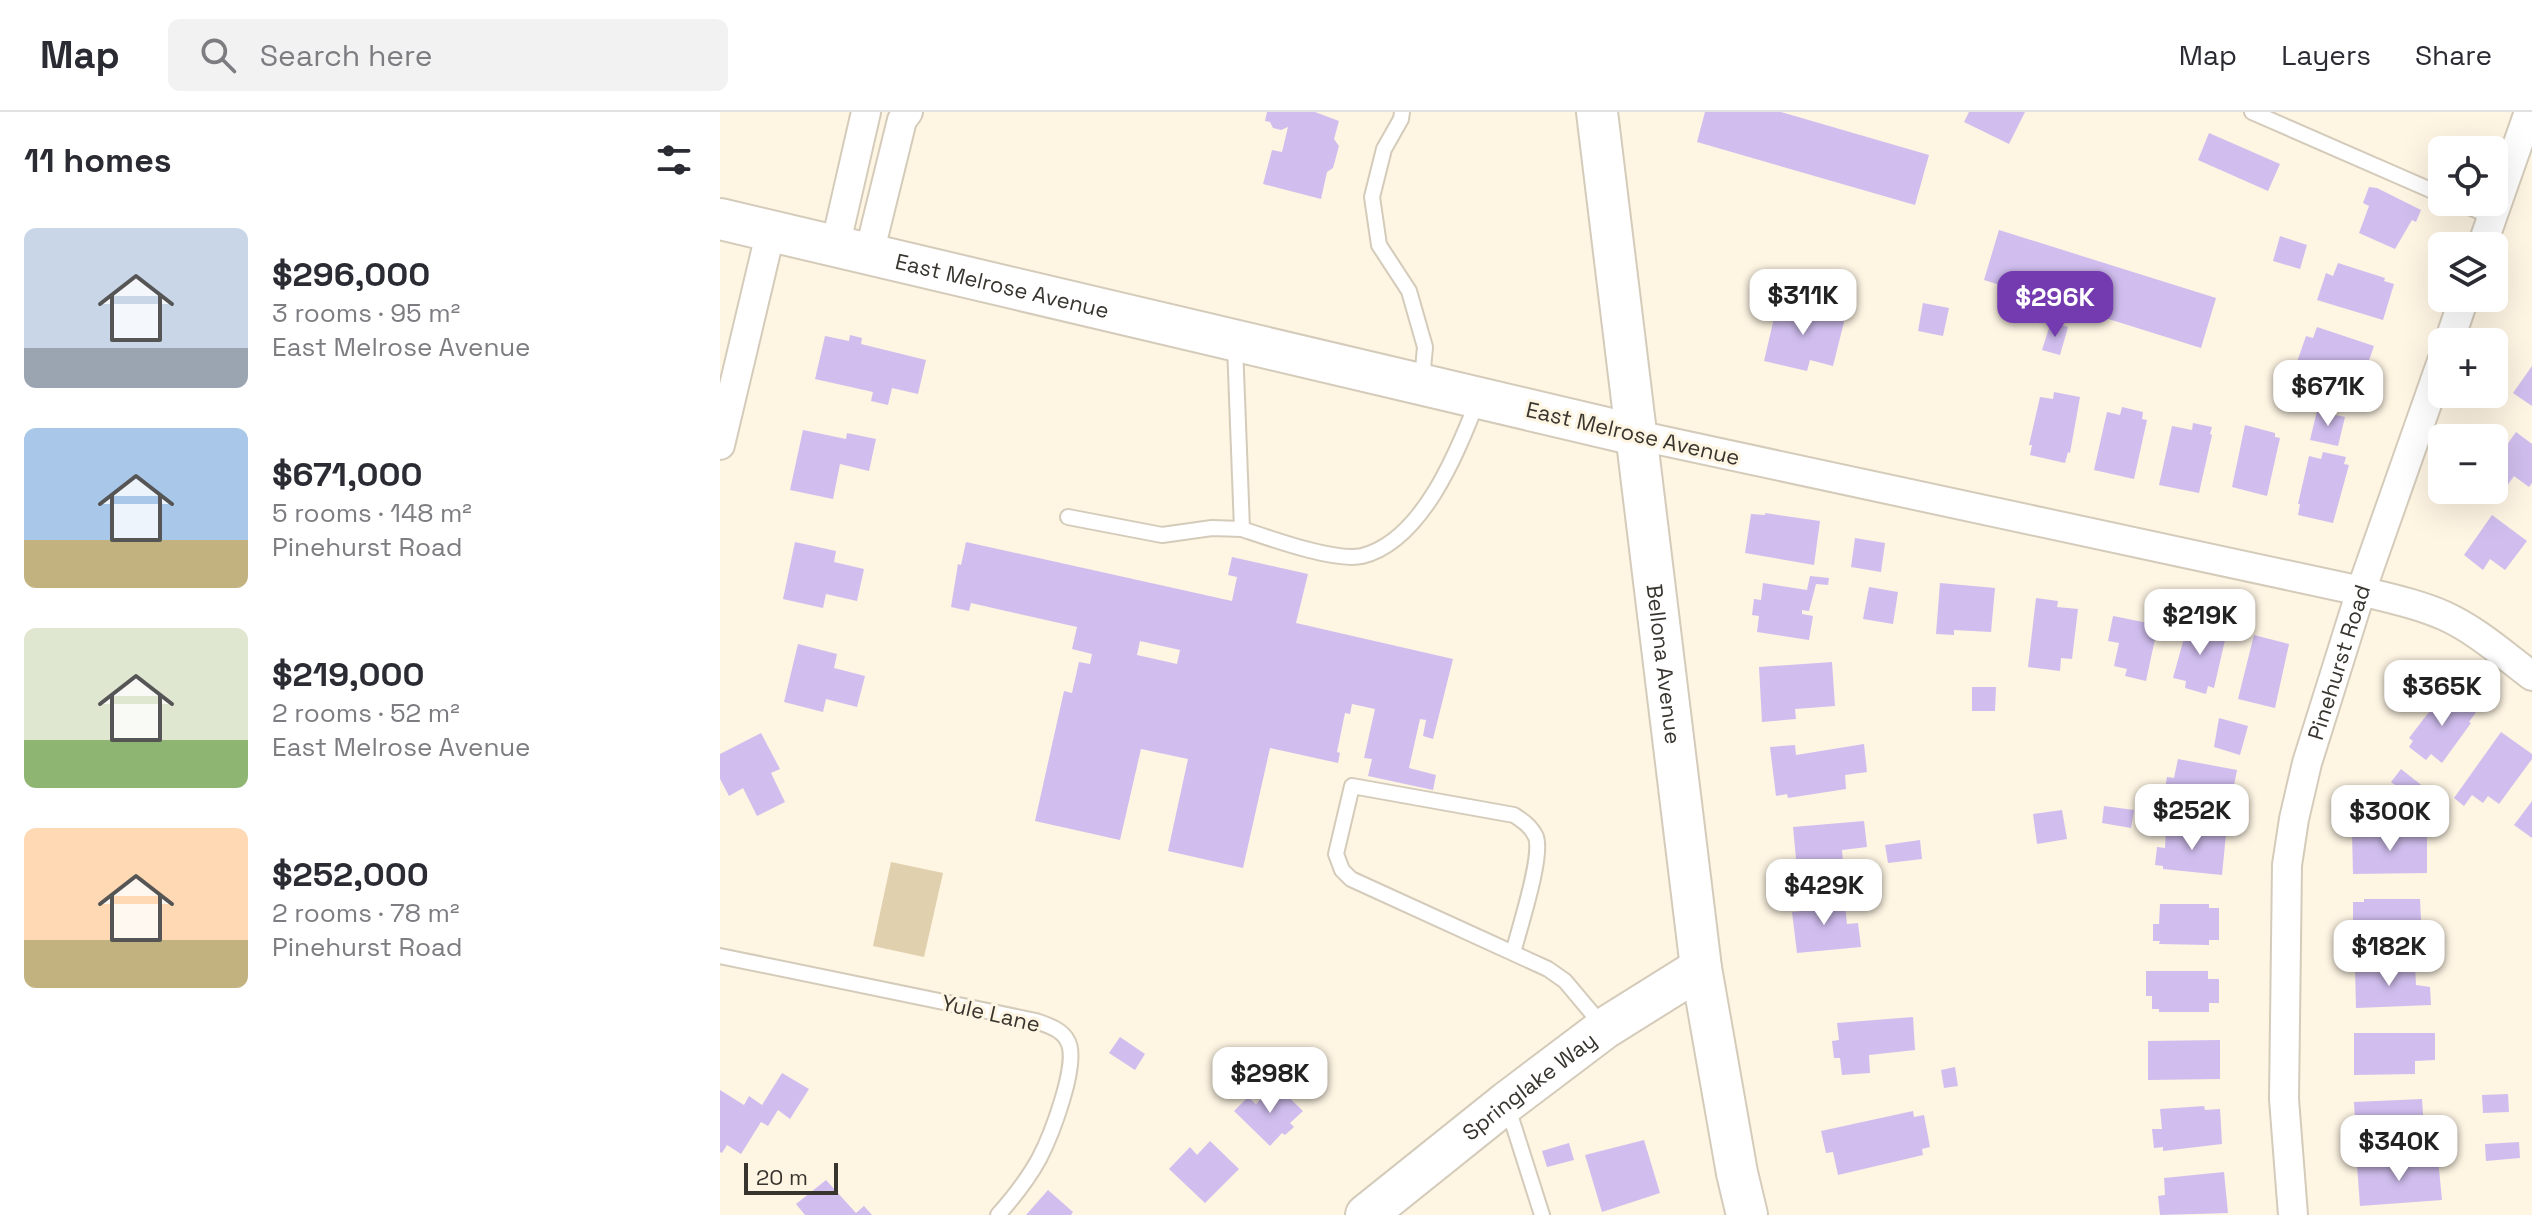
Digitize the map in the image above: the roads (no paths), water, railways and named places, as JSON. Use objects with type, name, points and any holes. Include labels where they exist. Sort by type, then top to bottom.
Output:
[{"type":"street","points":[[852,250],[866,112]]},
{"type":"street","points":[[852,250],[902,120],[908,112]]},
{"type":"street","name":"Bellona Avenue","points":[[1597,112],[1701,968],[1747,1215]]},
{"type":"street","points":[[2487,232],[2529,112]]},
{"type":"street","name":"East Melrose Avenue","points":[[720,219],[1636,435],[2361,591],[2445,616],[2469,629],[2532,676]]},
{"type":"street","points":[[720,445],[771,230]]},
{"type":"street","name":"Pinehurst Road","points":[[2293,1215],[2284,1099],[2287,865],[2294,819],[2307,763],[2361,591],[2428,401]]},
{"type":"street","name":"Springlake Way","points":[[1366,1215],[1605,1028],[1701,968]]},
{"type":"lane","points":[[1402,112],[1384,149],[1372,197],[1379,245],[1409,291],[1425,347],[1422,385]]},
{"type":"lane","points":[[2252,112],[2428,189]]},
{"type":"lane","points":[[1234,341],[1242,529]]},
{"type":"lane","points":[[1068,517],[1162,535],[1212,528],[1242,529],[1318,553],[1361,556],[1396,539],[1430,501],[1458,451],[1478,398]]},
{"type":"lane","points":[[1513,953],[1537,855],[1536,838],[1528,824],[1514,815],[1352,786],[1336,854],[1342,870],[1351,879],[1548,969],[1565,981],[1605,1028]]},
{"type":"lane","name":"Yule Lane","points":[[720,956],[1036,1021],[1056,1029],[1069,1041],[1068,1079],[1056,1118],[1039,1159],[1012,1200],[998,1215]]},
{"type":"lane","points":[[1507,1102],[1542,1215]]}]
